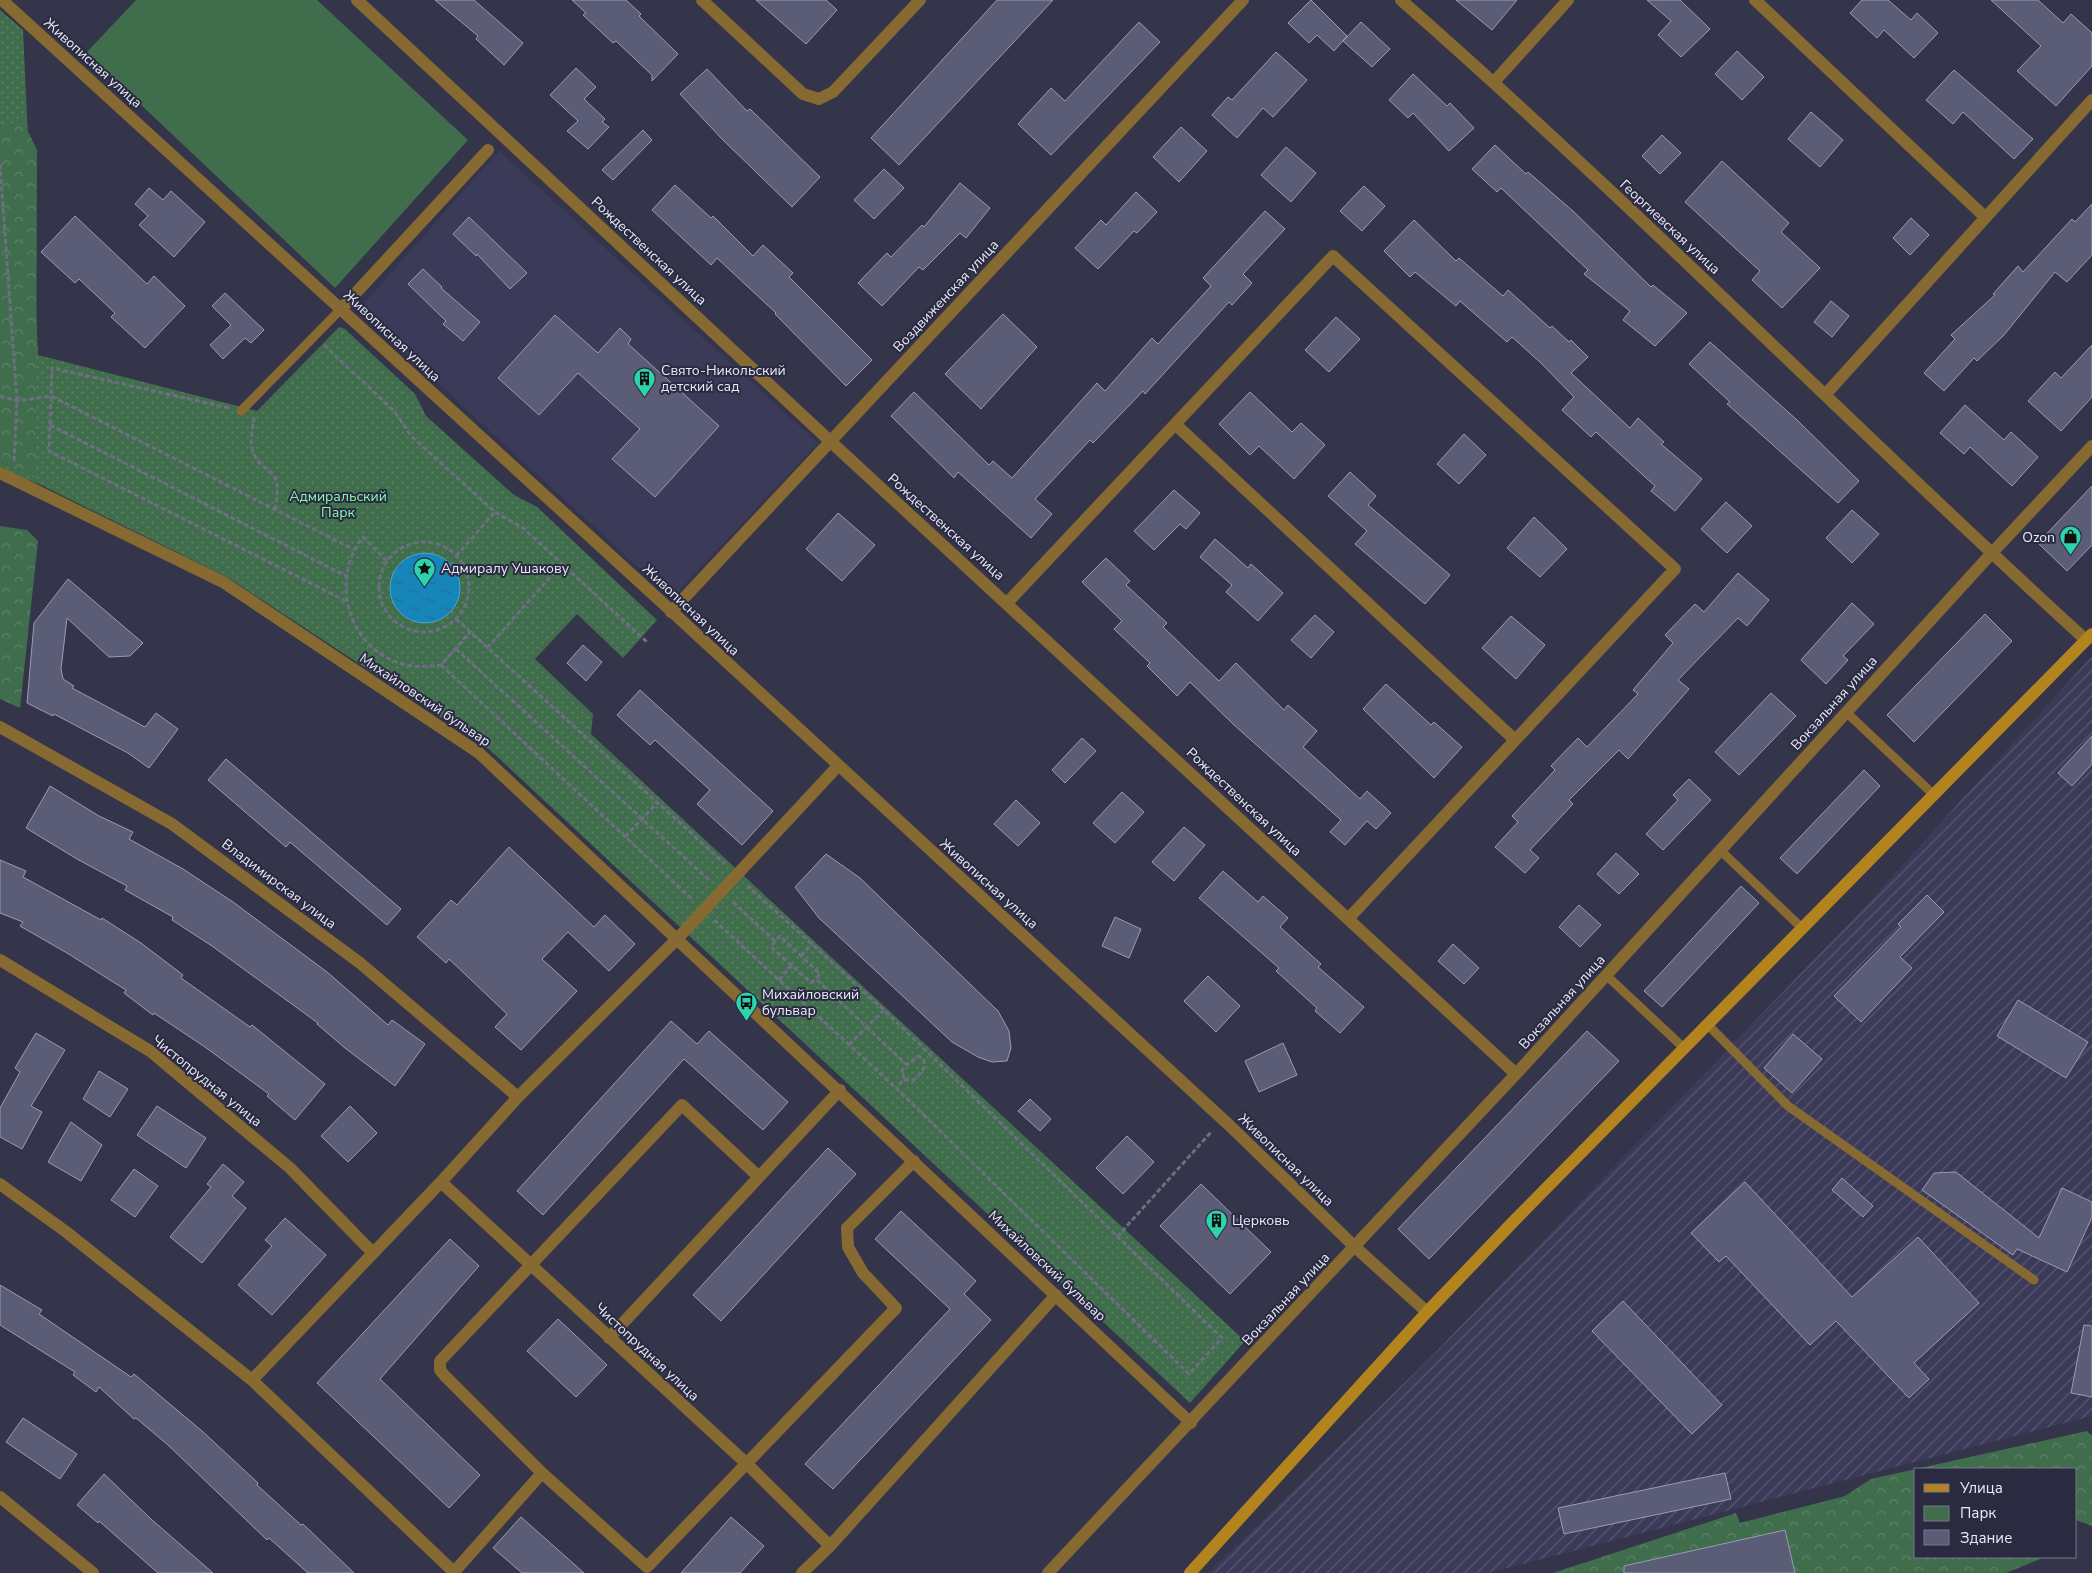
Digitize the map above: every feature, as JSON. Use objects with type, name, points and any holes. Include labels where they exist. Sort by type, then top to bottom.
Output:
[{"type":"main road","points":[[1190,1573],[1427,1312],[2089,637]]},
{"type":"street","name":"Живописная улица","points":[[2,0],[1223,1119],[1354,1247],[1427,1312]]},
{"type":"street","name":"Рождественская улица","points":[[357,0],[830,441],[1516,1074]]},
{"type":"street","points":[[702,0],[803,94],[819,99],[833,92],[920,0]]},
{"type":"street","name":"Воздвиженская улица","points":[[671,612],[1243,0]]},
{"type":"street","name":"Георгиевская улица","points":[[1401,0],[1494,82],[1825,394],[1991,554],[2089,637]]},
{"type":"street","points":[[1494,82],[1568,0]]},
{"type":"street","points":[[1755,0],[1985,218]]},
{"type":"street","points":[[1825,394],[2092,100]]},
{"type":"street","points":[[341,309],[488,150]]},
{"type":"street","points":[[1007,603],[1333,256],[1675,569],[1348,919]]},
{"type":"street","points":[[1175,424],[1516,740]]},
{"type":"street","name":"Вокзальная улица","points":[[1048,1573],[1191,1423],[1516,1074],[2092,446]]},
{"type":"street","name":"Михайловский бульвар","points":[[0,473],[223,582],[479,753],[840,1090],[1191,1423]]},
{"type":"street","name":"Владимирская улица","points":[[0,727],[172,824],[360,963],[518,1097]]},
{"type":"street","points":[[252,1380],[441,1182],[518,1097],[722,892],[838,766]]},
{"type":"street","name":"Чистопрудная улица","points":[[0,960],[150,1052],[290,1168],[373,1252]]},
{"type":"street","points":[[609,1338],[840,1090]]},
{"type":"street","points":[[759,1177],[682,1105],[440,1362],[440,1370],[542,1473],[647,1567],[896,1308],[863,1273],[848,1248],[848,1228],[914,1161]]},
{"type":"street","name":"Чистопрудная улица","points":[[441,1182],[747,1464],[830,1546]]},
{"type":"street","points":[[0,1184],[65,1231],[252,1380],[454,1573],[542,1473]]},
{"type":"street","points":[[802,1573],[830,1546],[1056,1295]]},
{"type":"street","points":[[0,1497],[92,1573]]},
{"type":"lane","points":[[241,411],[341,309]]},
{"type":"lane","points":[[1846,712],[1934,795]]},
{"type":"lane","points":[[1720,850],[1802,929]]},
{"type":"lane","points":[[1606,975],[1685,1049]]},
{"type":"lane","points":[[1708,1025],[1788,1106],[2034,1280]]},
{"type":"path","points":[[0,164],[17,401],[14,462]]},
{"type":"path","points":[[314,336],[395,412],[411,436],[495,512],[523,528],[647,642]]},
{"type":"path","points":[[241,411],[52,368],[49,451],[346,601]]},
{"type":"path","points":[[258,394],[252,432],[252,449],[260,461],[275,476],[278,485],[275,509]]},
{"type":"path","points":[[0,396],[17,401],[51,396],[353,549]]},
{"type":"path","points":[[50,425],[346,576]]},
{"type":"path","points":[[456,556],[495,512]]},
{"type":"path","points":[[387,561],[363,536],[353,549],[346,576],[346,601],[353,620],[364,639],[377,651],[391,660],[407,666],[422,668],[441,665],[470,632]]},
{"type":"path","points":[[416,543],[432,543],[445,548],[456,556],[464,568],[469,581],[466,601],[456,619],[443,628],[428,632],[413,631],[399,625],[388,614],[381,601],[378,586],[382,570],[387,561],[402,548],[416,543]]},
{"type":"path","points":[[487,648],[562,564]]},
{"type":"path","points":[[441,665],[896,1088],[1189,1374],[1222,1338],[884,1010],[456,619]]},
{"type":"path","points":[[456,649],[776,941]]},
{"type":"path","points":[[625,837],[657,803]]},
{"type":"path","points":[[780,936],[801,956],[820,974],[811,984],[771,947],[780,936]]},
{"type":"path","points":[[801,956],[812,944]]},
{"type":"path","points":[[779,980],[792,966]]},
{"type":"path","points":[[816,979],[907,1065]]},
{"type":"path","points":[[849,1045],[884,1010]]},
{"type":"path","points":[[904,1079],[914,1080],[925,1068],[923,1058],[927,1053]]},
{"type":"path","points":[[904,1079],[902,1070],[918,1056],[923,1058]]},
{"type":"path","points":[[896,1088],[904,1079]]},
{"type":"path","points":[[1117,1237],[1223,1119]]},
{"type":"shaded area","points":[[499,151],[818,443],[672,598],[358,310]]},
{"type":"shaded area","points":[[2092,656],[2092,1416],[1488,1573],[1208,1573],[1428,1360],[1859,913]]},
{"type":"green space","points":[[136,0],[317,0],[468,140],[335,288],[86,53]]},
{"type":"green space","name":"Адмиральский Парк","points":[[0,10],[23,30],[38,355],[257,411],[339,327],[345,329],[415,394],[426,416],[514,495],[537,507],[657,620],[623,658],[577,614],[535,659],[593,714],[591,734],[1245,1341],[1190,1403],[489,749],[227,577],[41,485],[0,469]]},
{"type":"green space","points":[[23,121],[37,150],[36,478],[0,464],[0,126]]},
{"type":"green space","points":[[0,526],[27,530],[38,541],[20,708],[0,699]]},
{"type":"green space","points":[[2087,1431],[2092,1436],[2092,1526],[2077,1520],[2077,1468],[1920,1468]]},
{"type":"green space","points":[[1914,1469],[1914,1558],[2043,1558],[2006,1573],[1553,1573],[1736,1513],[1740,1523],[1845,1496],[1871,1479]]},
{"type":"water","points":[[425,553],[438,556],[450,563],[457,575],[460,588],[457,601],[450,613],[438,620],[425,623],[412,620],[400,613],[393,601],[390,588],[393,575],[400,563],[412,556]]},
{"type":"building","points":[[435,0],[474,0],[523,43],[504,65],[476,39],[478,36]]},
{"type":"building","points":[[572,0],[626,0],[641,14],[639,16],[678,54],[652,81],[652,75],[616,41],[613,43],[583,15],[586,13]]},
{"type":"building","points":[[756,0],[826,0],[837,10],[806,44]]},
{"type":"building","points":[[997,0],[1053,0],[899,165],[871,138]]},
{"type":"building","points":[[1311,0],[1347,36],[1334,51],[1317,35],[1309,43],[1288,23]]},
{"type":"building","points":[[1456,0],[1517,0],[1492,30]]},
{"type":"building","points":[[1647,0],[1680,0],[1710,29],[1681,57],[1658,35],[1671,21]]},
{"type":"building","points":[[1862,0],[1888,0],[1911,20],[1917,13],[1938,33],[1914,58],[1884,30],[1877,38],[1850,13]]},
{"type":"building","points":[[1991,0],[2038,0],[2063,23],[2071,14],[2092,33],[2092,66],[2056,106],[2017,71],[2041,46]]},
{"type":"building","points":[[1139,22],[1160,42],[1051,155],[1018,124],[1051,88],[1065,101]]},
{"type":"building","points":[[1361,22],[1390,49],[1372,67],[1343,41]]},
{"type":"building","points":[[1737,51],[1764,77],[1742,100],[1715,74]]},
{"type":"building","points":[[1276,52],[1307,80],[1273,117],[1263,108],[1237,138],[1212,115],[1228,97],[1232,100]]},
{"type":"building","points":[[576,68],[596,87],[584,99],[605,119],[602,122],[609,127],[588,149],[567,131],[578,121],[550,95]]},
{"type":"building","points":[[707,69],[747,111],[750,109],[820,177],[792,207],[721,138],[680,94]]},
{"type":"building","points":[[1954,70],[2033,139],[2014,159],[1963,112],[1953,124],[1926,100]]},
{"type":"building","points":[[1413,74],[1447,106],[1450,103],[1474,128],[1449,151],[1413,113],[1408,118],[1389,100]]},
{"type":"building","points":[[1811,112],[1843,140],[1820,167],[1788,139]]},
{"type":"building","points":[[1181,127],[1207,151],[1179,182],[1153,157]]},
{"type":"building","points":[[643,130],[652,140],[613,180],[602,170]]},
{"type":"building","points":[[1662,135],[1681,153],[1660,174],[1642,156]]},
{"type":"building","points":[[1495,145],[1526,174],[1528,172],[1574,212],[1651,287],[1653,285],[1687,313],[1655,346],[1623,320],[1630,311],[1584,274],[1588,270],[1501,188],[1497,192],[1472,169]]},
{"type":"building","points":[[1286,147],[1316,173],[1291,202],[1261,175]]},
{"type":"building","points":[[1722,161],[1789,223],[1781,232],[1820,268],[1782,308],[1752,280],[1760,271],[1685,202]]},
{"type":"building","points":[[884,169],[904,188],[874,219],[854,200]]},
{"type":"building","points":[[960,183],[990,208],[966,238],[960,233],[923,270],[919,267],[882,306],[858,283],[887,253],[891,257],[922,225],[924,227]]},
{"type":"building","points":[[675,185],[711,218],[713,216],[753,256],[763,245],[793,273],[789,277],[872,360],[846,386],[776,313],[717,258],[711,265],[652,210]]},
{"type":"building","points":[[1364,186],[1385,206],[1362,231],[1340,211]]},
{"type":"building","points":[[149,188],[163,200],[171,191],[205,222],[174,257],[139,225],[148,216],[135,204]]},
{"type":"building","points":[[1136,192],[1157,212],[1137,233],[1134,231],[1098,269],[1075,248],[1101,220],[1106,225]]},
{"type":"building","points":[[2092,204],[2092,255],[2067,282],[2055,272],[2004,335],[1977,361],[1974,358],[1944,391],[1924,373],[1955,339],[1951,335],[1995,295],[1993,294],[2018,266],[2023,272],[2072,219],[2075,222]]},
{"type":"building","points":[[1265,211],[1285,229],[1243,274],[1252,283],[1232,305],[1229,302],[1145,394],[1143,391],[1093,443],[1090,440],[1035,499],[1052,514],[1031,538],[958,472],[954,478],[891,416],[914,392],[989,465],[993,461],[1012,478],[1097,383],[1105,391],[1152,338],[1158,344],[1211,286],[1203,278]]},
{"type":"building","points":[[75,216],[147,284],[154,276],[185,306],[145,348],[111,317],[115,313],[79,279],[75,283],[41,252]]},
{"type":"building","points":[[469,217],[527,273],[510,289],[477,254],[476,256],[453,234]]},
{"type":"building","points":[[1911,218],[1929,235],[1910,255],[1893,238]]},
{"type":"building","points":[[1414,220],[1456,261],[1459,258],[1503,296],[1508,290],[1550,328],[1552,326],[1569,342],[1571,340],[1588,357],[1571,373],[1630,428],[1638,418],[1664,442],[1661,444],[1702,479],[1675,511],[1651,491],[1655,486],[1596,432],[1591,437],[1562,410],[1574,397],[1512,337],[1507,342],[1460,301],[1456,306],[1415,272],[1410,277],[1384,251]]},
{"type":"building","points":[[423,269],[441,288],[480,322],[463,341],[443,324],[446,321],[408,284]]},
{"type":"building","points":[[225,293],[264,330],[251,343],[245,338],[223,359],[210,345],[231,325],[212,306]]},
{"type":"building","points":[[1831,301],[1849,316],[1832,337],[1814,322]]},
{"type":"building","points":[[1003,314],[1037,347],[981,409],[945,374]]},
{"type":"building","name":"Свято-Никольский детский сад","points":[[555,315],[598,353],[620,328],[631,339],[628,344],[719,426],[655,497],[612,459],[640,429],[578,373],[539,415],[498,378]]},
{"type":"building","points":[[1336,317],[1360,339],[1329,372],[1305,350]]},
{"type":"building","points":[[1710,342],[1797,420],[1859,481],[1838,503],[1727,404],[1730,402],[1689,364]]},
{"type":"building","points":[[2092,345],[2092,397],[2061,431],[2028,401],[2055,372],[2061,378]]},
{"type":"building","points":[[1250,392],[1292,432],[1301,423],[1325,445],[1294,479],[1259,446],[1250,455],[1219,424]]},
{"type":"building","points":[[1965,405],[2004,440],[2011,432],[2038,457],[2012,486],[1970,447],[1964,454],[1940,433]]},
{"type":"building","points":[[1464,434],[1486,455],[1459,484],[1437,464]]},
{"type":"building","points":[[1350,472],[1376,496],[1368,505],[1450,575],[1425,604],[1355,544],[1367,531],[1328,496]]},
{"type":"building","points":[[2092,486],[2092,545],[2067,571],[2038,543]]},
{"type":"building","points":[[1174,490],[1200,513],[1186,529],[1180,524],[1154,550],[1134,531]]},
{"type":"building","points":[[1726,502],[1752,526],[1727,553],[1701,529]]},
{"type":"building","points":[[1852,510],[1879,534],[1852,563],[1826,538]]},
{"type":"building","points":[[838,513],[875,545],[842,581],[806,549]]},
{"type":"building","points":[[1534,517],[1567,549],[1540,577],[1507,548]]},
{"type":"building","points":[[1215,539],[1248,568],[1251,564],[1283,593],[1258,621],[1226,592],[1232,585],[1200,557]]},
{"type":"building","points":[[1106,558],[1130,581],[1126,585],[1167,623],[1163,627],[1219,681],[1236,663],[1284,710],[1288,705],[1317,731],[1303,747],[1360,799],[1367,791],[1391,813],[1376,829],[1367,821],[1345,845],[1330,832],[1341,820],[1234,725],[1190,682],[1177,696],[1147,666],[1150,663],[1114,629],[1122,621],[1082,582]]},
{"type":"building","points":[[1738,573],[1769,600],[1747,626],[1738,618],[1678,680],[1689,689],[1628,759],[1619,750],[1569,800],[1573,804],[1530,850],[1539,858],[1525,873],[1495,847],[1518,822],[1512,816],[1555,770],[1551,766],[1578,738],[1587,747],[1638,694],[1633,690],[1673,643],[1665,635],[1695,604],[1704,612]]},
{"type":"building","points":[[68,579],[143,643],[130,656],[109,657],[67,618],[61,669],[63,679],[74,686],[72,688],[145,727],[156,713],[178,729],[149,768],[128,753],[54,714],[53,716],[27,703],[34,623]]},
{"type":"building","points":[[1852,603],[1874,624],[1843,656],[1848,660],[1826,684],[1801,660]]},
{"type":"building","points":[[1985,614],[2012,641],[1914,742],[1887,715]]},
{"type":"building","points":[[1315,615],[1334,632],[1311,658],[1291,640]]},
{"type":"building","points":[[1511,616],[1545,645],[1516,679],[1482,648]]},
{"type":"building","points":[[583,645],[602,662],[586,681],[567,663]]},
{"type":"building","points":[[1386,684],[1431,725],[1434,722],[1462,747],[1434,778],[1363,709]]},
{"type":"building","points":[[640,690],[773,811],[742,845],[697,804],[710,790],[655,740],[650,745],[617,715]]},
{"type":"building","points":[[1771,693],[1796,716],[1739,775],[1715,752]]},
{"type":"building","points":[[2092,736],[2092,764],[2072,786],[2058,773]]},
{"type":"building","points":[[1082,738],[1096,751],[1065,783],[1052,770]]},
{"type":"building","points":[[226,759],[401,909],[387,925],[290,842],[286,847],[208,780]]},
{"type":"building","points":[[1864,770],[1880,786],[1797,874],[1780,858]]},
{"type":"building","points":[[1689,779],[1711,800],[1663,850],[1646,834],[1678,800],[1673,795]]},
{"type":"building","points":[[50,786],[99,816],[133,832],[129,839],[183,869],[233,902],[327,972],[388,1025],[392,1020],[425,1044],[395,1086],[345,1048],[318,1023],[212,946],[172,920],[173,917],[125,890],[127,886],[26,828]]},
{"type":"building","points":[[1122,792],[1144,812],[1115,843],[1093,823]]},
{"type":"building","points":[[1016,800],[1040,823],[1018,846],[994,824]]},
{"type":"building","points":[[1184,827],[1205,845],[1174,881],[1152,862]]},
{"type":"building","points":[[509,847],[594,927],[605,915],[635,944],[609,971],[568,932],[542,959],[577,991],[521,1050],[495,1027],[507,1014],[449,959],[446,963],[417,937],[451,900],[457,905]]},
{"type":"building","points":[[1616,853],[1639,874],[1619,894],[1597,874]]},
{"type":"building","points":[[826,854],[860,878],[998,1011],[1009,1031],[1011,1048],[1007,1061],[992,1062],[978,1057],[952,1042],[819,918],[795,887]]},
{"type":"building","points":[[0,860],[26,871],[23,877],[101,920],[102,918],[141,943],[183,975],[181,978],[250,1027],[252,1025],[325,1084],[295,1120],[267,1096],[269,1094],[205,1047],[154,1013],[153,1015],[124,993],[126,990],[20,926],[23,922],[0,913]]},
{"type":"building","points":[[1223,871],[1258,902],[1263,896],[1288,918],[1280,927],[1321,964],[1318,967],[1364,1007],[1340,1033],[1315,1011],[1317,1008],[1276,971],[1279,968],[1199,898]]},
{"type":"building","points":[[1741,886],[1759,903],[1662,1007],[1644,991]]},
{"type":"building","points":[[1927,895],[1944,912],[1900,957],[1912,968],[1861,1022],[1834,996],[1901,927],[1898,924]]},
{"type":"building","points":[[1579,905],[1601,925],[1580,947],[1559,927]]},
{"type":"building","points":[[1115,917],[1141,929],[1129,958],[1102,946]]},
{"type":"building","points":[[1453,944],[1479,968],[1464,984],[1438,961]]},
{"type":"building","points":[[1208,976],[1240,1006],[1216,1032],[1184,1001]]},
{"type":"building","points":[[2018,1000],[2088,1042],[2066,1078],[1997,1036]]},
{"type":"building","points":[[671,1021],[697,1044],[709,1031],[788,1102],[763,1130],[684,1059],[543,1215],[517,1191]]},
{"type":"building","points":[[1587,1031],[1619,1061],[1429,1259],[1398,1229]]},
{"type":"building","points":[[36,1033],[65,1050],[31,1106],[42,1112],[22,1149],[0,1137],[0,1108],[20,1072],[15,1068]]},
{"type":"building","points":[[1793,1034],[1822,1059],[1792,1093],[1764,1068]]},
{"type":"building","points":[[1283,1043],[1297,1075],[1259,1092],[1245,1061]]},
{"type":"building","points":[[99,1071],[128,1089],[110,1117],[83,1099]]},
{"type":"building","points":[[1030,1099],[1051,1119],[1040,1131],[1018,1111]]},
{"type":"building","points":[[157,1106],[206,1138],[186,1168],[137,1135]]},
{"type":"building","points":[[350,1106],[377,1133],[348,1162],[321,1136]]},
{"type":"building","points":[[71,1122],[102,1145],[81,1181],[48,1162]]},
{"type":"building","points":[[1127,1136],[1154,1162],[1123,1194],[1096,1168]]},
{"type":"building","points":[[828,1148],[856,1174],[721,1321],[693,1295]]},
{"type":"building","points":[[223,1164],[244,1182],[232,1196],[246,1208],[202,1263],[170,1237],[211,1187],[207,1184]]},
{"type":"building","points":[[134,1169],[158,1186],[135,1217],[111,1200]]},
{"type":"building","points":[[1956,1172],[2039,1238],[2062,1188],[2092,1202],[2092,1217],[2067,1272],[2017,1249],[2013,1255],[1922,1190],[1934,1173]]},
{"type":"building","points":[[1842,1178],[1873,1206],[1863,1217],[1832,1190]]},
{"type":"building","points":[[1745,1182],[1852,1297],[1918,1237],[1979,1303],[1914,1363],[1929,1379],[1909,1398],[1836,1321],[1810,1345],[1726,1256],[1719,1262],[1691,1233]]},
{"type":"building","name":"Церковь","points":[[1201,1184],[1271,1252],[1230,1294],[1160,1226]]},
{"type":"building","points":[[901,1211],[976,1281],[964,1294],[991,1320],[833,1489],[805,1464],[950,1309],[875,1239]]},
{"type":"building","points":[[285,1218],[326,1255],[272,1315],[238,1285],[272,1246],[265,1240]]},
{"type":"building","points":[[450,1239],[479,1266],[380,1379],[480,1475],[449,1508],[317,1383]]},
{"type":"building","points":[[0,1285],[42,1310],[39,1314],[131,1377],[134,1374],[202,1431],[258,1483],[257,1485],[301,1525],[303,1524],[354,1573],[308,1573],[269,1538],[267,1540],[168,1445],[136,1418],[134,1419],[99,1387],[96,1392],[73,1375],[75,1372],[0,1325]]},
{"type":"building","points":[[1623,1301],[1722,1405],[1692,1434],[1592,1331]]},
{"type":"building","points":[[558,1319],[607,1365],[576,1397],[527,1351]]},
{"type":"building","points":[[2084,1325],[2092,1326],[2092,1397],[2071,1393]]},
{"type":"building","points":[[23,1418],[77,1454],[60,1479],[6,1442]]},
{"type":"building","points":[[1725,1473],[1731,1499],[1564,1534],[1558,1508]]},
{"type":"building","points":[[104,1474],[151,1519],[213,1573],[158,1573],[99,1521],[98,1523],[77,1505]]},
{"type":"building","points":[[521,1517],[584,1573],[522,1573],[493,1548]]},
{"type":"building","points":[[731,1517],[764,1546],[740,1573],[681,1573]]},
{"type":"building","points":[[1785,1530],[1795,1573],[1624,1573],[1624,1566]]},
{"type":"place","name":"Свято-Никольский детский сад","points":[[645,397]]},
{"type":"place","name":"Ozon","points":[[2071,556]]},
{"type":"place","name":"Адмиралу Ушакову","points":[[425,587]]},
{"type":"place","name":"Михайловский бульвар","points":[[746,1021]]},
{"type":"place","name":"Церковь","points":[[1216,1239]]}]
